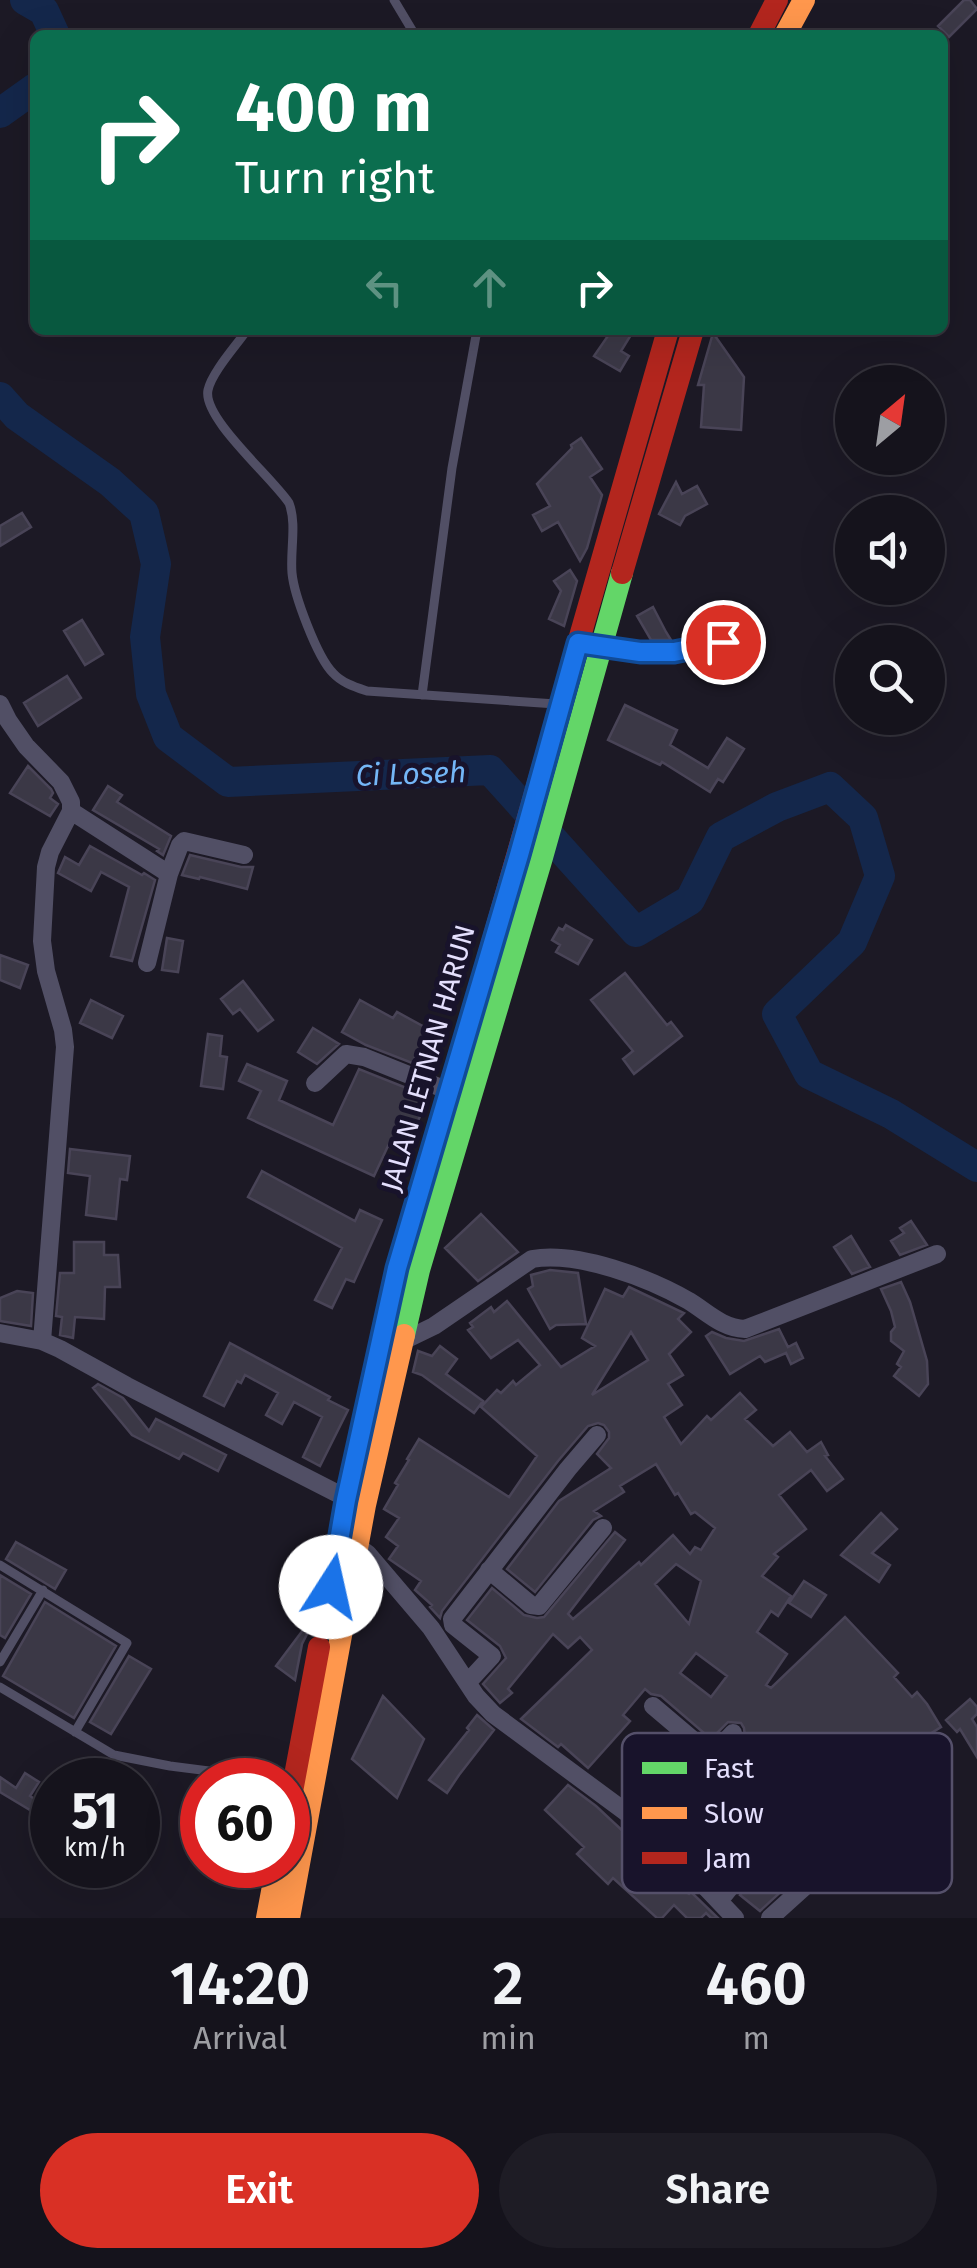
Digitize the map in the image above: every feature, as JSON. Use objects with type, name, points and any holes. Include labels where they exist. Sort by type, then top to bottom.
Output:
[{"type":"main road","points":[[762,30],[776,0]]},
{"type":"main road","points":[[788,30],[804,0]]},
{"type":"main road","name":"JALAN LETNAN HARUN","points":[[589,646],[667,335]]},
{"type":"main road","name":"JALAN LETNAN HARUN","points":[[355,1503],[402,1341],[566,711],[691,335]]},
{"type":"main road","name":"JALAN LETNAN HARUN","points":[[289,1918],[397,1268],[450,1091],[530,858]]},
{"type":"main road","name":"JALAN LETNAN HARUN","points":[[293,1758],[349,1540]]},
{"type":"main road","points":[[267,1918],[273,1888]]},
{"type":"street","points":[[589,646],[674,652],[723,642]]},
{"type":"street","points":[[0,704],[26,746],[68,792],[71,811],[50,852],[44,882],[43,956],[65,1047],[42,1341]]},
{"type":"street","points":[[71,811],[169,874]]},
{"type":"street","points":[[147,963],[180,845],[184,841],[244,856]]},
{"type":"street","points":[[316,1083],[346,1054],[364,1057],[450,1091]]},
{"type":"street","points":[[402,1341],[434,1326],[532,1259],[543,1257],[602,1266],[644,1279],[715,1320],[744,1329],[938,1254]]},
{"type":"street","points":[[0,1333],[60,1348],[355,1503]]},
{"type":"street","points":[[468,1682],[492,1656],[454,1625],[452,1619],[598,1435]]},
{"type":"street","points":[[489,1570],[532,1605],[539,1606],[603,1528]]},
{"type":"street","points":[[349,1540],[368,1554],[431,1628],[476,1696],[493,1714],[622,1809]]},
{"type":"street","points":[[653,1706],[685,1733]]},
{"type":"street","points":[[711,1893],[735,1918]]},
{"type":"street","points":[[719,1902],[726,1893]]},
{"type":"street","points":[[770,1918],[796,1893]]},
{"type":"lane","points":[[394,0],[412,30]]},
{"type":"lane","points":[[244,335],[212,380],[210,409],[290,503],[293,582],[320,653],[332,673],[367,691],[566,711]]},
{"type":"lane","points":[[422,694],[452,468],[476,335]]},
{"type":"lane","points":[[0,1566],[126,1643],[75,1732]]},
{"type":"lane","points":[[0,1662],[43,1590]]},
{"type":"lane","points":[[0,1687],[114,1755],[180,1767]]},
{"type":"building","points":[[964,0],[970,0],[977,9],[949,37],[948,30],[938,26]]},
{"type":"building","points":[[609,335],[631,335],[621,351],[629,356],[620,371],[594,356]]},
{"type":"building","points":[[714,335],[744,377],[741,430],[701,427],[704,385],[698,385]]},
{"type":"building","points":[[581,438],[602,469],[590,477],[602,495],[580,561],[558,522],[542,531],[533,515],[550,506],[537,484]]},
{"type":"building","points":[[676,482],[682,494],[697,486],[707,504],[685,516],[680,525],[659,514]]},
{"type":"building","points":[[22,513],[31,527],[0,546],[0,526]]},
{"type":"building","points":[[570,570],[577,581],[564,626],[549,619],[561,591],[554,581]]},
{"type":"building","points":[[653,607],[671,640],[651,640],[637,616]]},
{"type":"building","points":[[82,620],[103,654],[85,665],[64,631]]},
{"type":"building","points":[[67,676],[81,698],[38,726],[24,703]]},
{"type":"building","points":[[625,705],[677,730],[670,745],[708,768],[727,738],[744,749],[723,782],[718,779],[710,792],[662,762],[660,765],[608,740]]},
{"type":"building","points":[[28,766],[51,789],[50,798],[58,804],[50,816],[10,793]]},
{"type":"building","points":[[108,786],[122,795],[117,802],[171,836],[163,855],[93,810]]},
{"type":"building","points":[[90,846],[155,880],[132,961],[111,956],[129,887],[101,872],[91,891],[58,873],[65,857],[79,865]]},
{"type":"building","points":[[190,855],[253,867],[247,889],[182,875]]},
{"type":"building","points":[[566,925],[592,940],[578,964],[556,952],[560,945],[552,940],[559,928],[563,930]]},
{"type":"building","points":[[167,938],[183,941],[178,972],[162,970]]},
{"type":"building","points":[[0,955],[28,965],[20,988],[0,980]]},
{"type":"building","points":[[625,973],[667,1025],[671,1022],[682,1036],[634,1074],[623,1059],[633,1051],[591,1000]]},
{"type":"building","points":[[243,981],[273,1020],[258,1031],[240,1009],[233,1014],[221,999]]},
{"type":"building","points":[[91,1000],[123,1016],[112,1038],[80,1023]]},
{"type":"building","points":[[360,1000],[393,1018],[397,1012],[430,1030],[412,1063],[342,1032]]},
{"type":"building","points":[[313,1028],[339,1044],[317,1064],[298,1052]]},
{"type":"building","points":[[208,1034],[222,1036],[220,1056],[227,1057],[223,1089],[201,1086]]},
{"type":"building","points":[[247,1064],[287,1081],[279,1100],[333,1125],[359,1069],[429,1097],[403,1153],[388,1146],[374,1176],[248,1118],[261,1091],[239,1081]]},
{"type":"building","points":[[70,1149],[130,1156],[127,1180],[120,1179],[116,1219],[86,1215],[90,1176],[68,1173]]},
{"type":"building","points":[[262,1171],[355,1221],[360,1210],[382,1220],[354,1282],[346,1279],[332,1308],[315,1300],[342,1248],[248,1197]]},
{"type":"building","points":[[481,1214],[518,1252],[478,1281],[445,1248]]},
{"type":"building","points":[[911,1221],[927,1245],[900,1255],[891,1241],[904,1233],[900,1228]]},
{"type":"building","points":[[851,1236],[870,1267],[852,1274],[834,1247]]},
{"type":"building","points":[[74,1242],[104,1242],[104,1255],[118,1255],[120,1287],[105,1287],[104,1319],[75,1317],[73,1338],[60,1335],[62,1317],[56,1316],[60,1273],[74,1273]]},
{"type":"building","points":[[550,1270],[578,1273],[586,1324],[556,1325],[550,1329],[528,1289],[533,1286],[531,1275]]},
{"type":"building","points":[[901,1282],[927,1361],[928,1384],[919,1396],[894,1376],[901,1367],[897,1364],[904,1351],[891,1341],[895,1327],[881,1289]]},
{"type":"building","points":[[629,1287],[684,1313],[678,1319],[691,1332],[669,1354],[683,1375],[668,1384],[682,1405],[664,1417],[681,1444],[707,1416],[711,1420],[740,1393],[756,1410],[745,1419],[773,1446],[790,1432],[807,1452],[821,1442],[828,1455],[825,1456],[843,1479],[827,1491],[811,1470],[779,1495],[806,1529],[774,1554],[778,1557],[762,1576],[791,1596],[778,1616],[771,1611],[757,1632],[787,1654],[766,1685],[771,1688],[845,1617],[898,1673],[894,1677],[912,1697],[917,1692],[941,1727],[931,1733],[745,1733],[741,1723],[728,1722],[717,1733],[704,1733],[661,1696],[645,1689],[623,1715],[630,1721],[588,1768],[561,1744],[558,1747],[521,1719],[592,1650],[580,1637],[568,1648],[553,1634],[508,1689],[512,1693],[500,1703],[483,1684],[506,1658],[500,1646],[467,1620],[492,1588],[524,1615],[544,1617],[615,1532],[625,1540],[568,1614],[573,1619],[673,1535],[690,1554],[695,1547],[701,1550],[715,1528],[695,1512],[691,1514],[656,1464],[620,1486],[624,1492],[594,1511],[601,1516],[593,1520],[535,1592],[507,1569],[559,1501],[611,1468],[597,1454],[609,1438],[604,1425],[598,1423],[588,1426],[558,1461],[440,1618],[415,1590],[421,1581],[389,1559],[398,1546],[386,1537],[399,1518],[384,1509],[419,1439],[509,1497],[537,1456],[481,1407],[497,1390],[501,1393],[513,1381],[516,1385],[540,1365],[518,1340],[491,1358],[468,1330],[473,1327],[470,1323],[491,1307],[494,1312],[507,1301],[561,1367],[595,1346],[582,1338],[605,1289],[623,1297]],"holes":[[[631,1332],[648,1360],[592,1395]],[[676,1564],[701,1581],[689,1624],[655,1584]],[[696,1653],[727,1676],[711,1697],[680,1673]]]},
{"type":"building","points":[[17,1291],[33,1293],[31,1326],[0,1321],[0,1298]]},
{"type":"building","points":[[779,1329],[788,1347],[796,1343],[803,1358],[791,1364],[786,1353],[765,1362],[760,1356],[730,1374],[706,1336],[712,1332],[744,1341]]},
{"type":"building","points":[[230,1343],[348,1410],[320,1466],[303,1457],[322,1417],[294,1402],[282,1424],[266,1415],[278,1393],[245,1375],[241,1383],[237,1381],[224,1406],[204,1396]]},
{"type":"building","points":[[440,1346],[457,1359],[446,1374],[483,1401],[474,1413],[413,1372],[418,1351],[432,1356]]},
{"type":"building","points":[[98,1384],[123,1398],[149,1431],[156,1419],[226,1455],[218,1471],[183,1453],[179,1459],[132,1435],[93,1388]]},
{"type":"building","points":[[881,1513],[897,1529],[872,1553],[890,1565],[879,1582],[841,1555]]},
{"type":"building","points":[[16,1542],[66,1570],[55,1589],[6,1559]]},
{"type":"building","points":[[0,1575],[31,1594],[5,1638],[0,1635]]},
{"type":"building","points":[[804,1581],[826,1595],[811,1617],[789,1603]]},
{"type":"building","points":[[45,1602],[116,1646],[74,1718],[3,1676]]},
{"type":"building","points":[[309,1622],[302,1644],[295,1680],[276,1666]]},
{"type":"building","points":[[129,1656],[151,1669],[111,1734],[90,1722]]},
{"type":"building","points":[[383,1696],[424,1739],[397,1798],[352,1759]]},
{"type":"building","points":[[970,1699],[977,1707],[972,1719],[977,1727],[977,1757],[960,1729],[957,1732],[946,1720]]},
{"type":"building","points":[[477,1715],[494,1730],[447,1793],[429,1780]]},
{"type":"building","points":[[25,1773],[30,1776],[30,1810],[0,1792],[0,1777],[16,1788]]},
{"type":"building","points":[[568,1785],[622,1830],[622,1886],[613,1878],[608,1884],[577,1854],[584,1847],[545,1810]]},
{"type":"building","points":[[630,1893],[692,1893],[718,1918],[706,1913],[701,1918],[687,1918],[674,1905],[662,1918],[657,1918]]},
{"type":"building","points":[[742,1893],[779,1893],[760,1911]]},
{"type":"waterway","name":"Ci Loseh","points":[[25,0],[44,11],[53,30]]},
{"type":"waterway","name":"Ci Loseh","points":[[0,113],[30,92]]},
{"type":"waterway","name":"Ci Loseh","points":[[0,397],[17,416],[110,482],[144,513],[156,564],[145,637],[151,694],[168,737],[228,782],[490,770],[636,932],[690,900],[721,837],[777,807],[830,787],[863,818],[880,876],[852,942],[777,1014],[809,1074],[891,1114],[977,1167]]},
{"type":"traffic: fast","points":[[404,1335],[419,1270],[622,573]]},
{"type":"traffic: slow","points":[[788,30],[804,0]]},
{"type":"traffic: slow","points":[[337,1556],[397,1268],[463,1044]]},
{"type":"traffic: slow","points":[[289,1918],[365,1505],[404,1335]]},
{"type":"traffic: slow","points":[[267,1918],[273,1888]]},
{"type":"traffic: jam","points":[[762,30],[777,0]]},
{"type":"traffic: jam","points":[[463,1044],[667,335]]},
{"type":"traffic: jam","points":[[622,573],[692,335]]},
{"type":"traffic: jam","points":[[298,1758],[319,1647]]},
{"type":"route","points":[[331,1587],[397,1268],[578,643],[640,652],[674,652],[723,642]]}]
